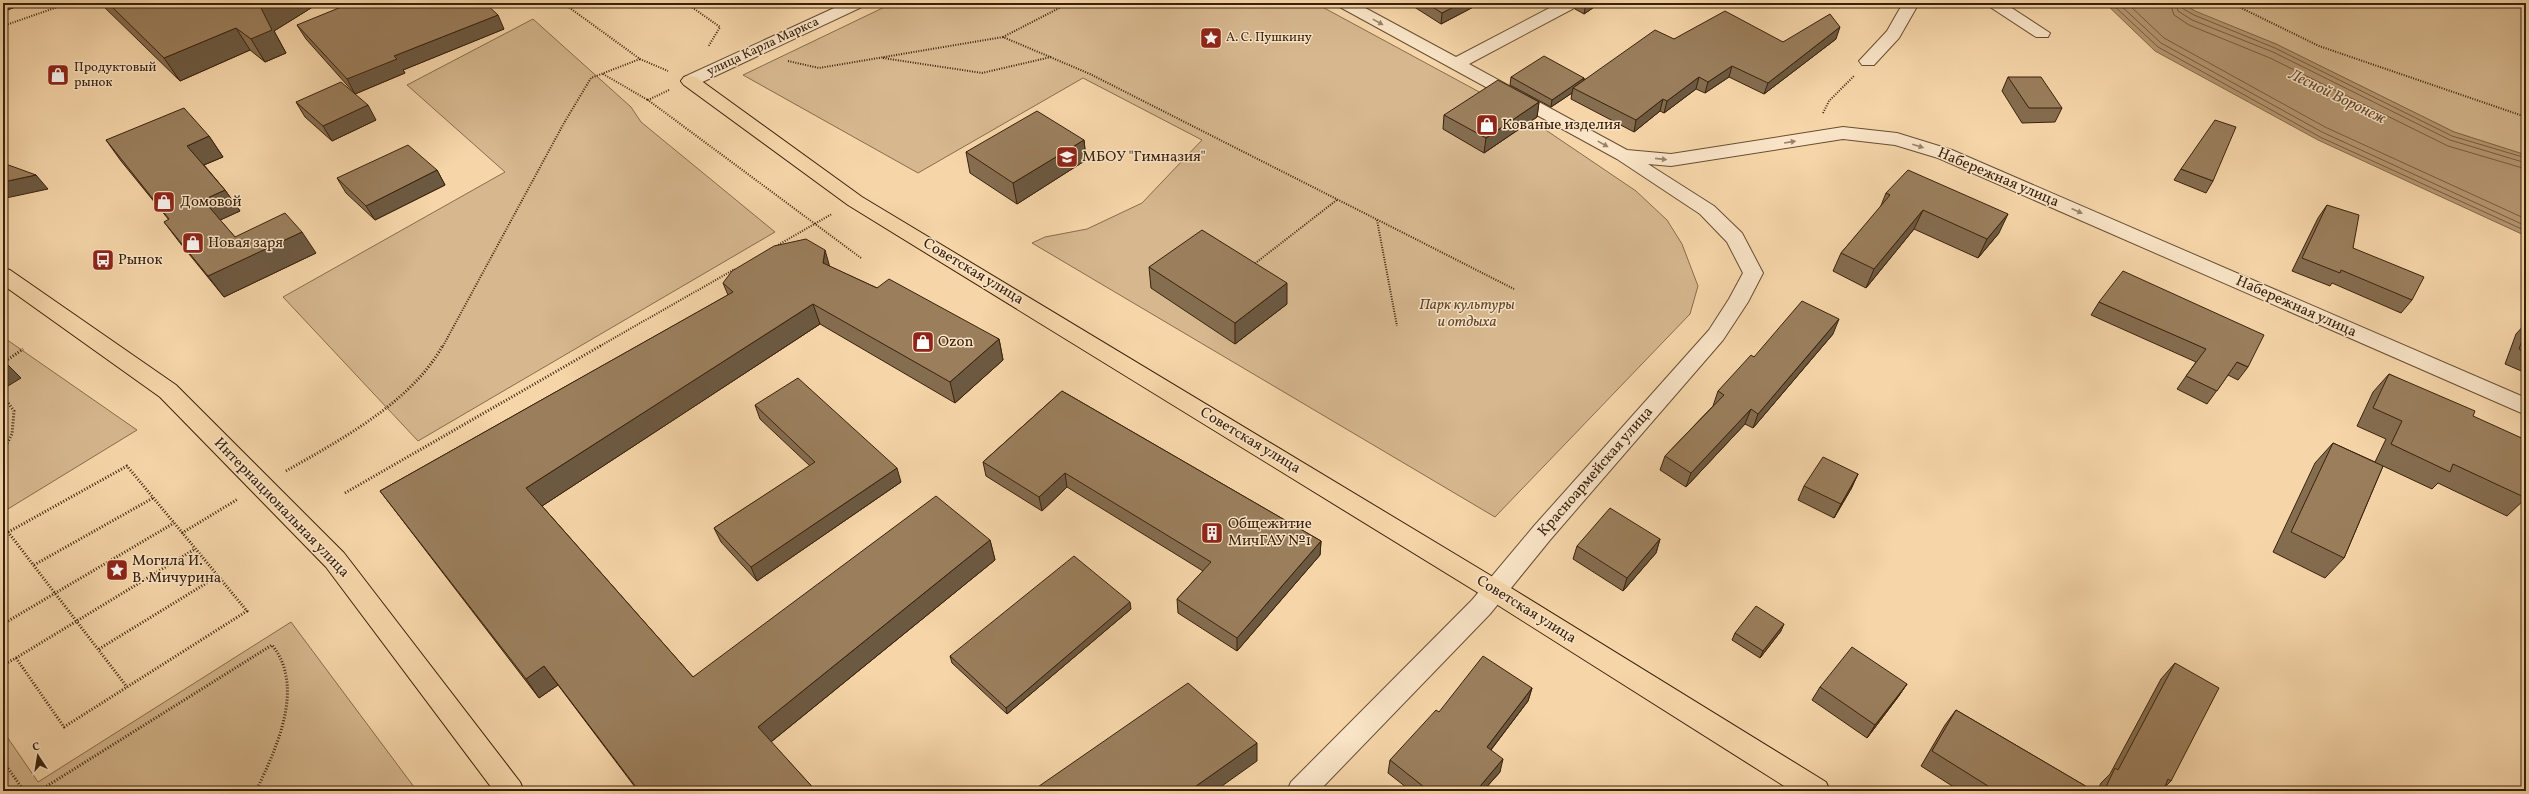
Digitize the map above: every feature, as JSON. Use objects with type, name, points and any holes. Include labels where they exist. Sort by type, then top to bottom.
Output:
[{"type":"main road","name":"Советская улица","points":[[690,81],[855,201],[1494,590],[1816,791]]},
{"type":"main road","name":"Интернациональная улица","points":[[3,275],[168,390],[260,486],[335,560],[510,791]]},
{"type":"street","name":"улица Карла Маркса","points":[[690,81],[858,3]]},
{"type":"street","name":"Набережная улица","points":[[1344,3],[1623,155],[1671,160],[1843,133],[1896,139],[1945,154],[2526,407]]},
{"type":"street","points":[[1456,64],[1572,3]]},
{"type":"street","points":[[1868,61],[1885,45],[1904,21],[1911,3]]},
{"type":"street","points":[[1992,3],[2042,34]]},
{"type":"street","name":"Красноармейская улица","points":[[1301,791],[1482,607],[1494,590],[1716,335],[1738,302],[1753,273],[1735,238],[1707,210],[1623,155]]},
{"type":"path","points":[[3,26],[69,3]]},
{"type":"path","points":[[563,3],[640,59],[690,81]]},
{"type":"path","points":[[648,100],[690,81],[720,27],[686,3]]},
{"type":"path","points":[[752,52],[819,68],[1003,37],[1069,3]]},
{"type":"path","points":[[2231,3],[2319,46],[2526,117]]},
{"type":"path","points":[[1003,37],[1090,74],[1514,289]]},
{"type":"path","points":[[879,58],[982,73],[1052,57]]},
{"type":"path","points":[[182,532],[331,444],[405,394],[439,353],[564,123],[591,78],[640,59]]},
{"type":"path","points":[[1810,138],[1829,101],[1868,61]]},
{"type":"path","points":[[602,74],[648,100],[861,258]]},
{"type":"path","points":[[1250,267],[1338,199]]},
{"type":"path","points":[[773,247],[855,201]]},
{"type":"path","points":[[1377,219],[1397,326]]},
{"type":"path","points":[[345,493],[738,267]]},
{"type":"path","points":[[3,363],[23,349]]},
{"type":"path","points":[[3,396],[14,411],[12,434],[3,451]]},
{"type":"path","points":[[3,535],[127,466],[247,611],[64,727],[16,658]]},
{"type":"path","points":[[34,566],[153,498]]},
{"type":"path","points":[[3,624],[174,523]]},
{"type":"path","points":[[8,532],[128,687]]},
{"type":"path","points":[[3,664],[77,622],[195,549]]},
{"type":"path","points":[[99,649],[218,576]]},
{"type":"path","points":[[39,791],[272,645],[282,661],[287,684],[284,720],[269,765],[256,791]]},
{"type":"path","points":[[3,761],[24,791]]},
{"type":"green space","name":"Парк культуры и отдыха","points":[[893,3],[1315,3],[1531,120],[1636,191],[1667,220],[1682,244],[1698,286],[1690,314],[1495,517],[1032,243],[1045,237],[1087,229],[1142,203],[1202,140],[1083,78],[918,173],[743,75]]},
{"type":"green space","points":[[2182,3],[2526,3],[2526,155],[2454,132],[2276,44],[2196,12]]},
{"type":"green space","points":[[533,19],[631,107],[641,122],[775,232],[418,441],[283,297],[505,172],[407,85]]},
{"type":"green space","points":[[3,337],[137,430],[3,512]]},
{"type":"green space","points":[[291,622],[417,791],[3,791],[3,731],[38,782]]},
{"type":"water","name":"Лесной Воронеж","points":[[2105,3],[2182,3],[2195,11],[2276,44],[2454,132],[2526,155],[2526,236],[2318,140],[2155,51]]},
{"type":"building","points":[[108,3],[269,3],[261,8],[272,30],[251,39],[236,28],[164,58]]},
{"type":"building","points":[[351,3],[485,3],[498,15],[394,56],[397,59],[347,79],[297,25]]},
{"type":"building","points":[[1426,3],[1461,3],[1442,13]]},
{"type":"building","points":[[1725,11],[1783,42],[1830,14],[1840,27],[1768,83],[1732,66],[1708,82],[1699,77],[1667,101],[1663,99],[1636,120],[1573,88],[1655,30],[1674,39]]},
{"type":"building","points":[[1544,56],[1584,78],[1552,100],[1511,77]]},
{"type":"building","points":[[2008,77],[2041,77],[2062,108],[2029,108]]},
{"type":"building","points":[[1498,80],[1539,102],[1486,138],[1444,115]]},
{"type":"building","points":[[341,82],[368,105],[323,126],[296,102]]},
{"type":"building","points":[[184,108],[209,136],[187,146],[225,190],[203,200],[235,237],[285,213],[302,232],[208,276],[164,222],[169,219],[106,140]]},
{"type":"building","points":[[1037,111],[1084,140],[1013,183],[966,152]]},
{"type":"building","points":[[2215,120],[2236,127],[2213,181],[2181,169]]},
{"type":"building","points":[[408,145],[437,170],[366,206],[337,178]]},
{"type":"building","points":[[3,163],[36,175],[3,182]]},
{"type":"building","points":[[1908,170],[2008,214],[1987,239],[1923,210],[1874,269],[1841,253],[1890,195],[1886,193]]},
{"type":"building","points":[[2327,205],[2359,215],[2353,248],[2424,277],[2412,300],[2341,270],[2340,273],[2302,258]]},
{"type":"building","points":[[1202,230],[1287,283],[1235,323],[1149,267]]},
{"type":"building","points":[[806,239],[825,250],[823,263],[877,288],[889,279],[999,339],[950,382],[813,304],[526,488],[693,677],[936,496],[990,540],[758,727],[816,791],[639,791],[544,666],[526,679],[380,491],[733,292],[723,283],[732,271],[774,246]]},
{"type":"building","points":[[2123,271],[2264,335],[2248,367],[2237,362],[2217,391],[2186,376],[2206,349],[2099,302]]},
{"type":"building","points":[[1802,301],[1839,319],[1758,414],[1751,409],[1691,473],[1665,456],[1724,395],[1718,391],[1751,355],[1754,357]]},
{"type":"building","points":[[2526,329],[2526,353],[2519,349]]},
{"type":"building","points":[[2389,374],[2475,411],[2473,416],[2526,440],[2526,498],[2453,464],[2450,472],[2391,444],[2402,421],[2373,408]]},
{"type":"building","points":[[798,378],[897,468],[751,567],[714,528],[815,462],[755,405]]},
{"type":"building","name":"Общежитие МичГАУ №1","points":[[1062,391],[1321,541],[1237,638],[1177,599],[1211,562],[1065,473],[1039,497],[983,462]]},
{"type":"building","points":[[2333,443],[2383,466],[2344,558],[2291,532]]},
{"type":"building","points":[[1823,457],[1858,474],[1841,504],[1804,486]]},
{"type":"building","points":[[1610,508],[1660,539],[1627,578],[1577,546]]},
{"type":"building","points":[[1074,556],[1130,602],[1006,708],[950,656]]},
{"type":"building","points":[[1756,606],[1784,624],[1763,651],[1735,633]]},
{"type":"building","points":[[1852,647],[1907,684],[1875,725],[1820,687]]},
{"type":"building","points":[[1483,656],[1532,688],[1487,747],[1503,759],[1476,791],[1429,791],[1390,760],[1436,710],[1439,712]]},
{"type":"building","points":[[2175,663],[2219,688],[2171,781],[2168,779],[2163,791],[2104,791],[2115,768],[2118,770]]},
{"type":"building","points":[[1188,683],[1257,743],[1189,791],[1032,791]]},
{"type":"building","points":[[1956,710],[2094,791],[1996,791],[1932,751]]},
{"type":"place","name":"А. С. Пушкину","points":[[1211,38]]},
{"type":"place","name":"Продуктовый рынок","points":[[58,75]]},
{"type":"place","name":"Кованые изделия","points":[[1487,125]]},
{"type":"place","name":"МБОУ \"Гимназия\"","points":[[1067,157]]},
{"type":"place","name":"Домовой","points":[[164,202]]},
{"type":"place","name":"Новая заря","points":[[193,243]]},
{"type":"place","name":"Рынок","points":[[103,260]]},
{"type":"place","name":"Ozon","points":[[923,342]]},
{"type":"place","name":"Общежитие МичГАУ №1","points":[[1212,533]]},
{"type":"place","name":"Могила И. В. Мичурина","points":[[117,570]]}]
